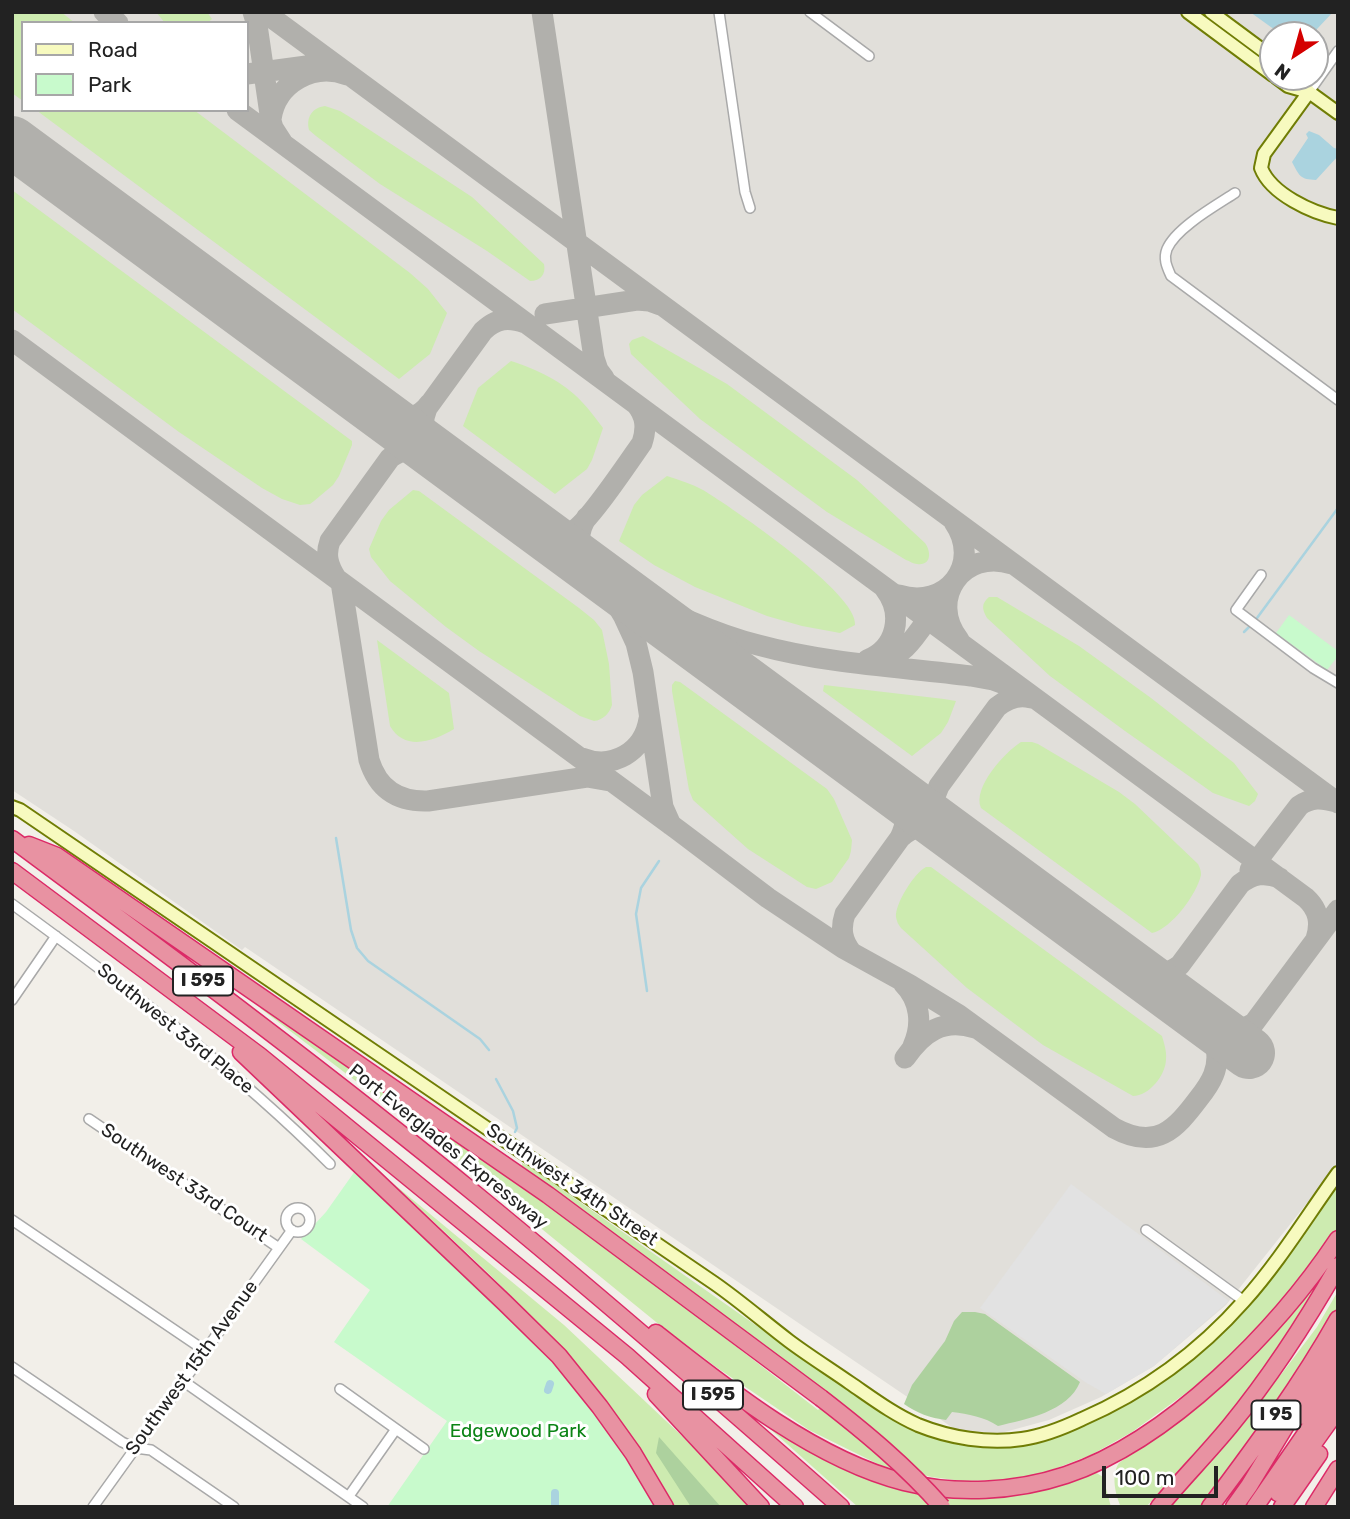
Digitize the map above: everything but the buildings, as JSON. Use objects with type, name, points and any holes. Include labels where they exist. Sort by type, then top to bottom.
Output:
[{"type":"highway","name":"Port Everglades Expressway","points":[[12,839],[436,1162],[584,1284],[841,1507]]},
{"type":"highway","points":[[12,839],[57,856],[548,1195],[866,1433],[906,1468],[942,1507]]},
{"type":"highway","name":"I 595","points":[[12,871],[281,1073],[627,1356],[795,1507]]},
{"type":"highway","points":[[214,1021],[250,1062],[559,1356],[633,1453],[665,1507]]},
{"type":"highway","points":[[584,1284],[635,1315],[685,1356],[741,1396],[825,1450],[871,1471],[902,1481],[938,1488],[990,1489],[1065,1475],[1116,1453],[1152,1430],[1202,1391],[1249,1346],[1288,1305],[1338,1239]]},
{"type":"highway","points":[[1159,1507],[1265,1381],[1338,1266]]},
{"type":"highway","name":"I 95","points":[[1210,1507],[1325,1343],[1338,1319]]},
{"type":"highway","points":[[1234,1507],[1338,1341]]},
{"type":"highway","points":[[627,1356],[640,1377],[761,1507]]},
{"type":"highway","points":[[1241,1507],[1338,1365]]},
{"type":"highway","points":[[1255,1507],[1338,1384]]},
{"type":"highway","points":[[1268,1507],[1338,1409]]},
{"type":"highway","name":"I 95","points":[[1282,1507],[1338,1426]]},
{"type":"highway","points":[[1314,1507],[1338,1469]]},
{"type":"street","points":[[719,12],[745,192],[750,208]]},
{"type":"street","points":[[810,12],[869,56]]},
{"type":"street","points":[[1188,12],[1259,65]]},
{"type":"street","points":[[1211,12],[1259,48]]},
{"type":"street","points":[[1338,51],[1264,154],[1261,168],[1269,182],[1298,203],[1312,211],[1338,218]]},
{"type":"street","points":[[1306,91],[1338,113]]},
{"type":"street","points":[[1235,193],[1183,229],[1166,250],[1165,261],[1171,276],[1338,400]]},
{"type":"street","points":[[1261,575],[1236,610],[1338,683]]},
{"type":"street","name":"Southwest 34th Street","points":[[12,807],[28,815],[704,1276],[789,1341],[901,1416],[926,1428],[978,1439],[1012,1440],[1035,1436],[1060,1429],[1102,1410],[1141,1388],[1195,1349],[1244,1301],[1338,1173]]},
{"type":"street","name":"Southwest 33rd Place","points":[[12,904],[116,980],[233,1074],[330,1164]]},
{"type":"street","points":[[12,1000],[56,936]]},
{"type":"street","name":"Southwest 33rd Court","points":[[89,1119],[279,1248]]},
{"type":"street","points":[[12,1220],[204,1350]]},
{"type":"street","name":"Southwest 15th Avenue","points":[[93,1507],[292,1230]]},
{"type":"street","points":[[1146,1230],[1244,1301]]},
{"type":"street","points":[[12,1367],[121,1442],[151,1450],[234,1507]]},
{"type":"street","points":[[183,1381],[363,1507]]},
{"type":"street","points":[[340,1390],[424,1449]]},
{"type":"street","points":[[349,1496],[396,1429]]},
{"type":"shaded area","points":[[12,12],[1338,12],[1338,1164],[1226,1305],[1154,1366],[1101,1397],[1049,1420],[1001,1433],[956,1430],[245,947],[242,950],[12,790]]},
{"type":"shaded area","points":[[1071,1184],[1229,1301],[1154,1366],[1106,1394],[980,1308]]},
{"type":"green space","points":[[12,12],[61,12],[72,21],[21,21],[21,100],[12,93]]},
{"type":"green space","points":[[156,12],[207,12],[212,19],[210,21],[163,21]]},
{"type":"green space","points":[[325,106],[353,119],[472,197],[544,264],[542,276],[530,281],[380,184],[316,136],[309,130],[309,117],[313,111]]},
{"type":"green space","points":[[39,112],[197,112],[410,273],[428,289],[447,313],[430,354],[399,379]]},
{"type":"green space","points":[[12,190],[352,441],[333,485],[310,504],[300,505],[282,499],[179,432],[12,309]]},
{"type":"green space","points":[[643,336],[727,384],[857,480],[925,543],[928,560],[917,564],[906,560],[827,512],[700,419],[631,354],[629,344]]},
{"type":"green space","points":[[511,361],[540,372],[567,388],[603,428],[587,469],[555,494],[463,426],[478,388]]},
{"type":"green space","points":[[667,476],[703,490],[791,552],[837,593],[851,611],[855,625],[840,633],[767,616],[695,587],[654,565],[619,541],[634,505],[642,495]]},
{"type":"green space","points":[[413,490],[419,491],[594,620],[602,630],[609,664],[612,705],[605,716],[594,721],[580,716],[479,651],[390,581],[371,557],[369,549],[389,510]]},
{"type":"green space","points":[[989,597],[997,597],[1079,646],[1151,698],[1234,763],[1258,794],[1255,801],[1249,806],[1213,793],[1050,676],[987,618],[983,607]]},
{"type":"green space","points":[[1289,615],[1338,651],[1338,656],[1327,670],[1276,633]]},
{"type":"green space","points":[[377,640],[449,693],[454,729],[420,742],[412,742],[396,734],[390,726]]},
{"type":"green space","points":[[675,681],[827,789],[852,840],[849,858],[832,882],[816,889],[807,887],[748,849],[693,800],[672,691]]},
{"type":"green space","points":[[824,685],[956,701],[941,733],[912,756],[823,691]]},
{"type":"green space","points":[[1021,742],[1038,744],[1119,792],[1198,864],[1201,875],[1199,883],[1182,910],[1167,925],[1152,933],[981,808],[979,800],[985,781],[999,762]]},
{"type":"green space","points":[[926,867],[931,867],[1162,1036],[1166,1053],[1165,1065],[1156,1084],[1133,1096],[1043,1045],[967,988],[901,928],[896,917],[902,897],[911,882]]},
{"type":"green space","points":[[262,1005],[447,1132],[639,1271],[818,1410],[833,1397],[522,1166],[522,1163],[774,1338],[907,1425],[942,1438],[1051,1437],[1193,1357],[1244,1310],[1277,1270],[1338,1180],[1338,1230],[1278,1307],[1215,1372],[1132,1432],[1091,1455],[1041,1474],[1000,1480],[962,1481],[932,1477],[882,1466],[809,1430],[716,1367],[656,1322],[424,1133],[260,1008]]},
{"type":"green space","name":"Edgewood Park","points":[[355,1171],[561,1371],[606,1428],[656,1507],[387,1507],[447,1421],[334,1342],[370,1290],[301,1239],[326,1212]]},
{"type":"green space","points":[[389,1180],[564,1325],[682,1436],[751,1507],[672,1507],[647,1460],[583,1373],[507,1292]]},
{"type":"green space","points":[[1338,1255],[1249,1392],[1147,1506],[1121,1507],[1115,1485],[1115,1473],[1119,1463],[1187,1414],[1235,1373],[1285,1321]]},
{"type":"green space","points":[[1338,1291],[1338,1313],[1208,1507],[1171,1507],[1283,1372],[1317,1327]]},
{"type":"green space","points":[[962,1312],[985,1314],[1080,1382],[1074,1392],[1066,1401],[1045,1413],[998,1426],[982,1418],[952,1412],[946,1420],[935,1418],[904,1404],[912,1385],[945,1341],[954,1321]]},
{"type":"green space","points":[[760,1420],[945,1494],[984,1499],[1050,1487],[1095,1472],[1103,1477],[1111,1507],[858,1507]]},
{"type":"green space","points":[[659,1437],[721,1507],[691,1507],[656,1453]]},
{"type":"water","points":[[1250,12],[1333,12],[1325,21],[1263,21]]},
{"type":"water","points":[[1309,131],[1338,149],[1338,156],[1316,180],[1301,176],[1292,162],[1308,138],[1306,134]]},
{"type":"waterway","points":[[1257,618],[1338,508]]},
{"type":"waterway","points":[[1244,632],[1249,627]]},
{"type":"waterway","points":[[336,838],[351,930],[357,948],[368,961],[480,1039],[489,1050]]},
{"type":"waterway","points":[[647,991],[636,914],[641,888],[659,861]]},
{"type":"waterway","points":[[496,1079],[513,1111],[517,1128],[515,1132]]},
{"type":"waterway","points":[[548,1390],[550,1384]]},
{"type":"waterway","points":[[555,1493],[555,1507]]},
{"type":"taxiway","points":[[104,12],[115,21]]},
{"type":"taxiway","points":[[253,12],[271,121],[282,142]]},
{"type":"taxiway","points":[[264,12],[1338,803]]},
{"type":"taxiway","points":[[542,12],[594,358],[604,378]]},
{"type":"taxiway","points":[[248,74],[314,65]]},
{"type":"taxiway","points":[[271,119],[280,95],[298,79],[322,71],[347,75]]},
{"type":"taxiway","points":[[240,112],[1306,898],[1318,917],[1316,939]]},
{"type":"taxiway","points":[[545,314],[637,300],[660,305]]},
{"type":"taxiway","points":[[431,450],[423,429],[427,408],[483,331],[493,323],[503,320],[525,323]]},
{"type":"taxiway","points":[[12,340],[768,898],[843,948],[959,1015],[1114,1128],[1142,1138],[1163,1134],[1182,1119],[1207,1087],[1216,1069],[1216,1048],[1209,1031],[1189,1008]]},
{"type":"taxiway","points":[[384,415],[398,418],[415,416],[430,403]]},
{"type":"taxiway","points":[[540,531],[569,533],[580,526],[598,504],[642,443],[645,422],[636,404]]},
{"type":"taxiway","points":[[336,578],[328,560],[330,541],[390,458],[409,450],[431,450]]},
{"type":"taxiway","points":[[585,564],[580,540],[581,529],[587,517]]},
{"type":"taxiway","points":[[899,595],[916,598],[931,596],[945,590],[955,580],[962,568],[964,553],[962,538],[954,522]]},
{"type":"taxiway","points":[[959,640],[950,624],[947,609],[949,594],[955,581],[965,570],[979,563],[994,561],[1012,564]]},
{"type":"taxiway","points":[[589,566],[614,600],[636,643],[643,672],[663,807],[671,825]]},
{"type":"taxiway","points":[[341,582],[369,760],[378,779],[391,792],[407,799],[428,801],[587,777],[610,781]]},
{"type":"taxiway","points":[[614,585],[702,626],[758,645],[837,661],[971,676],[1012,687]]},
{"type":"taxiway","points":[[867,660],[885,647],[894,629],[894,609],[885,589]]},
{"type":"taxiway","points":[[875,664],[886,661],[903,650],[936,607]]},
{"type":"taxiway","points":[[958,839],[937,815],[935,796],[939,786],[997,707],[1013,698],[1031,698]]},
{"type":"taxiway","points":[[582,758],[604,762],[625,755],[641,741],[649,719]]},
{"type":"taxiway","points":[[890,788],[904,812],[905,823],[900,838]]},
{"type":"taxiway","points":[[1250,870],[1299,806],[1317,799],[1336,802]]},
{"type":"taxiway","points":[[852,953],[843,935],[845,914],[900,838],[907,832],[926,826],[953,836]]},
{"type":"taxiway","points":[[1133,967],[1158,974],[1174,969],[1180,965],[1240,884],[1259,875],[1280,878]]},
{"type":"taxiway","points":[[1202,1017],[1228,1030],[1240,1029],[1254,1023],[1338,910]]},
{"type":"taxiway","points":[[903,983],[913,997],[918,1013],[918,1029],[913,1046]]},
{"type":"taxiway","points":[[905,1058],[927,1034],[944,1026],[964,1025],[975,1028]]},
{"type":"runway","points":[[12,142],[1249,1053]]}]
